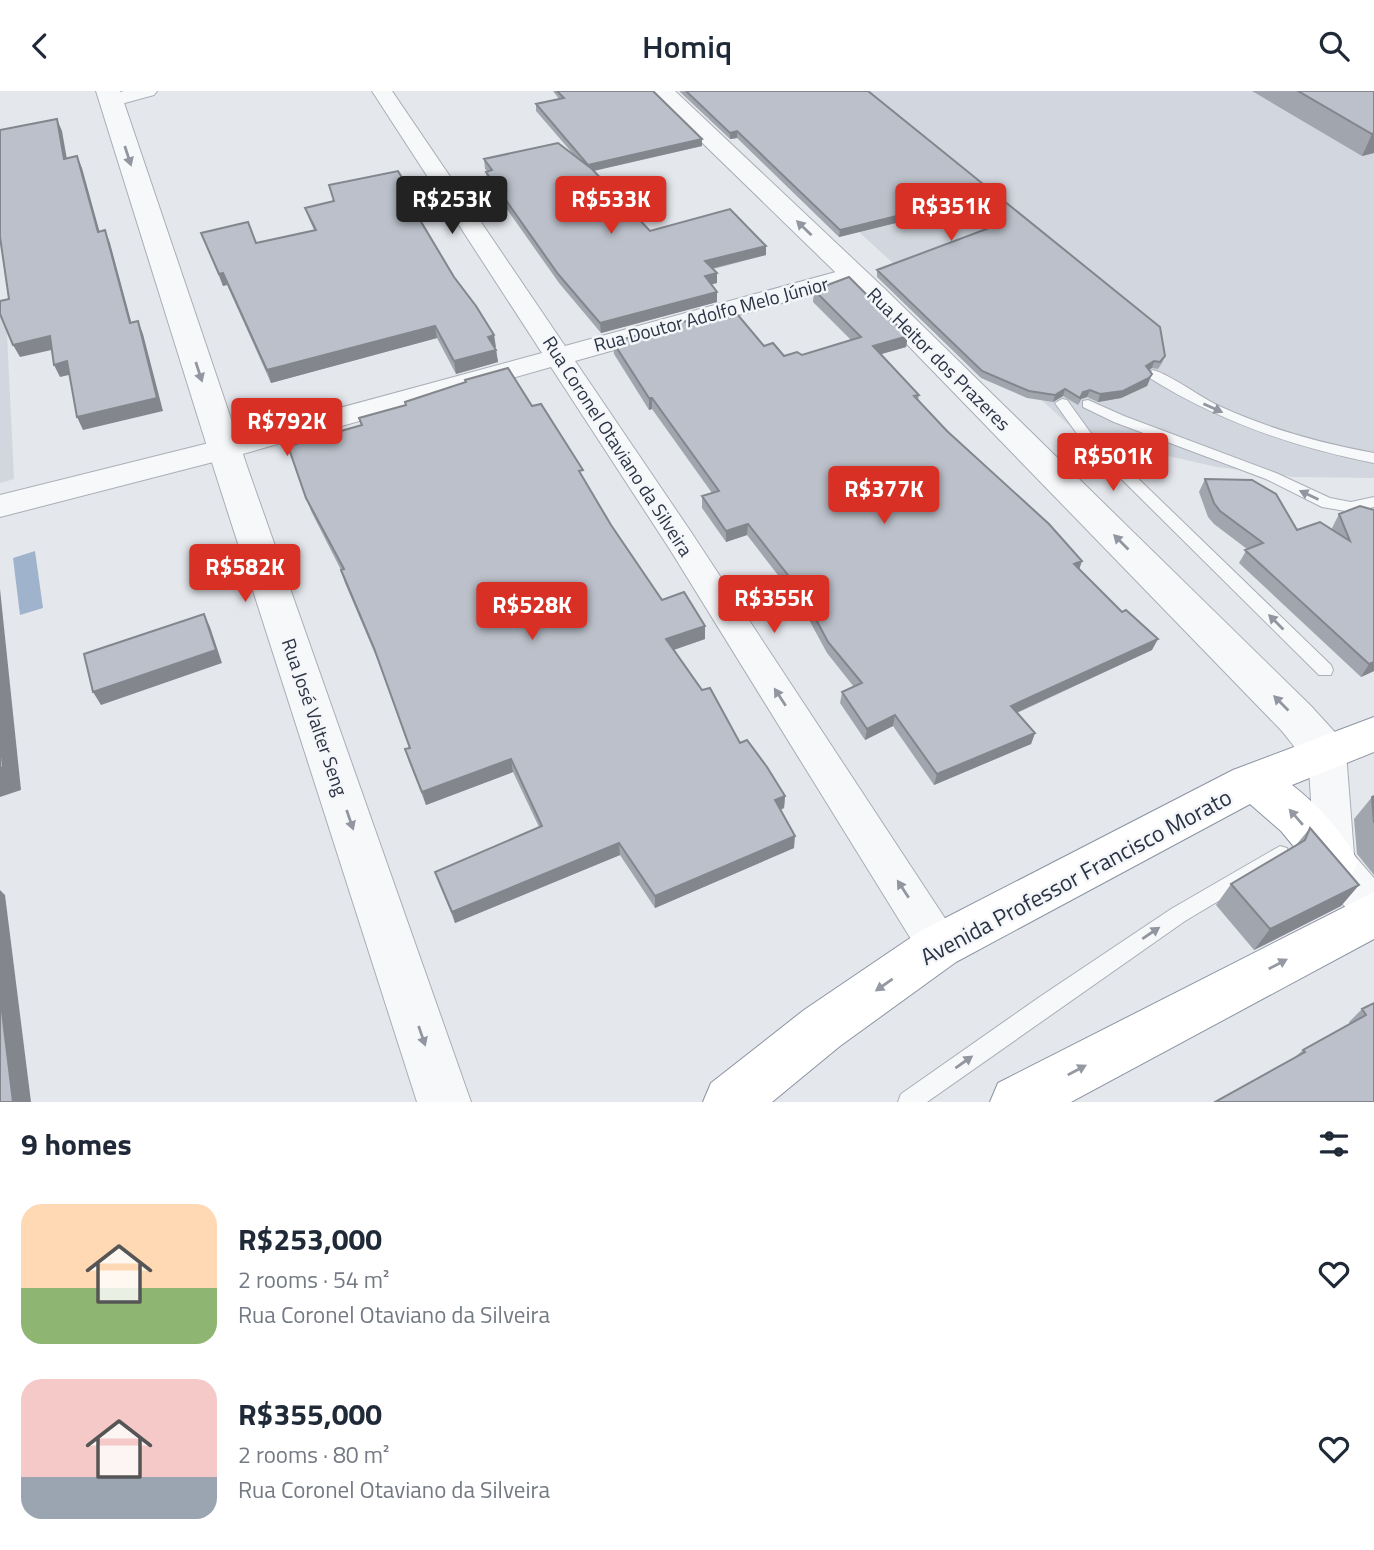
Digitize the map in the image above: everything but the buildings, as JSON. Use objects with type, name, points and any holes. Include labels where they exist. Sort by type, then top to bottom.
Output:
[{"type":"highway","name":"Avenida Professor Francisco Morato","points":[[730,1102],[822,1028],[940,946],[1249,783],[1374,734]]},
{"type":"highway","points":[[1249,783],[1263,788],[1289,808],[1335,862]]},
{"type":"highway","points":[[1017,1102],[1374,911]]},
{"type":"street","points":[[109,96],[147,91]]},
{"type":"street","name":"Rua Coronel Otaviano da Silveira","points":[[382,91],[559,356],[940,946]]},
{"type":"street","name":"Rua Heitor dos Prazeres","points":[[661,91],[854,275],[1296,718],[1327,753]]},
{"type":"street","name":"Rua José Valter Seng","points":[[109,96],[444,1102]]},
{"type":"street","name":"Rua Doutor Adolfo Melo Júnior","points":[[0,506],[225,449],[854,275]]},
{"type":"street","points":[[1327,753],[1335,862],[1374,911]]},
{"type":"lane","points":[[1153,375],[1198,401],[1248,423],[1353,455],[1374,458]]},
{"type":"lane","points":[[1062,403],[1085,435],[1325,670]]},
{"type":"lane","points":[[1088,404],[1119,419],[1271,476],[1333,505],[1374,519]]},
{"type":"lane","points":[[1353,455],[1374,469]]},
{"type":"lane","points":[[1333,505],[1351,507],[1374,502]]},
{"type":"lane","points":[[909,1102],[1178,915],[1280,855]]},
{"type":"shaded area","points":[[706,91],[1374,91],[1374,478],[1293,477],[1217,467],[1115,444],[1072,428]]},
{"type":"shaded area","points":[[0,312],[4,314],[7,334],[14,479],[0,483]]},
{"type":"water","points":[[35,551],[43,608],[20,615],[13,558]]}]
